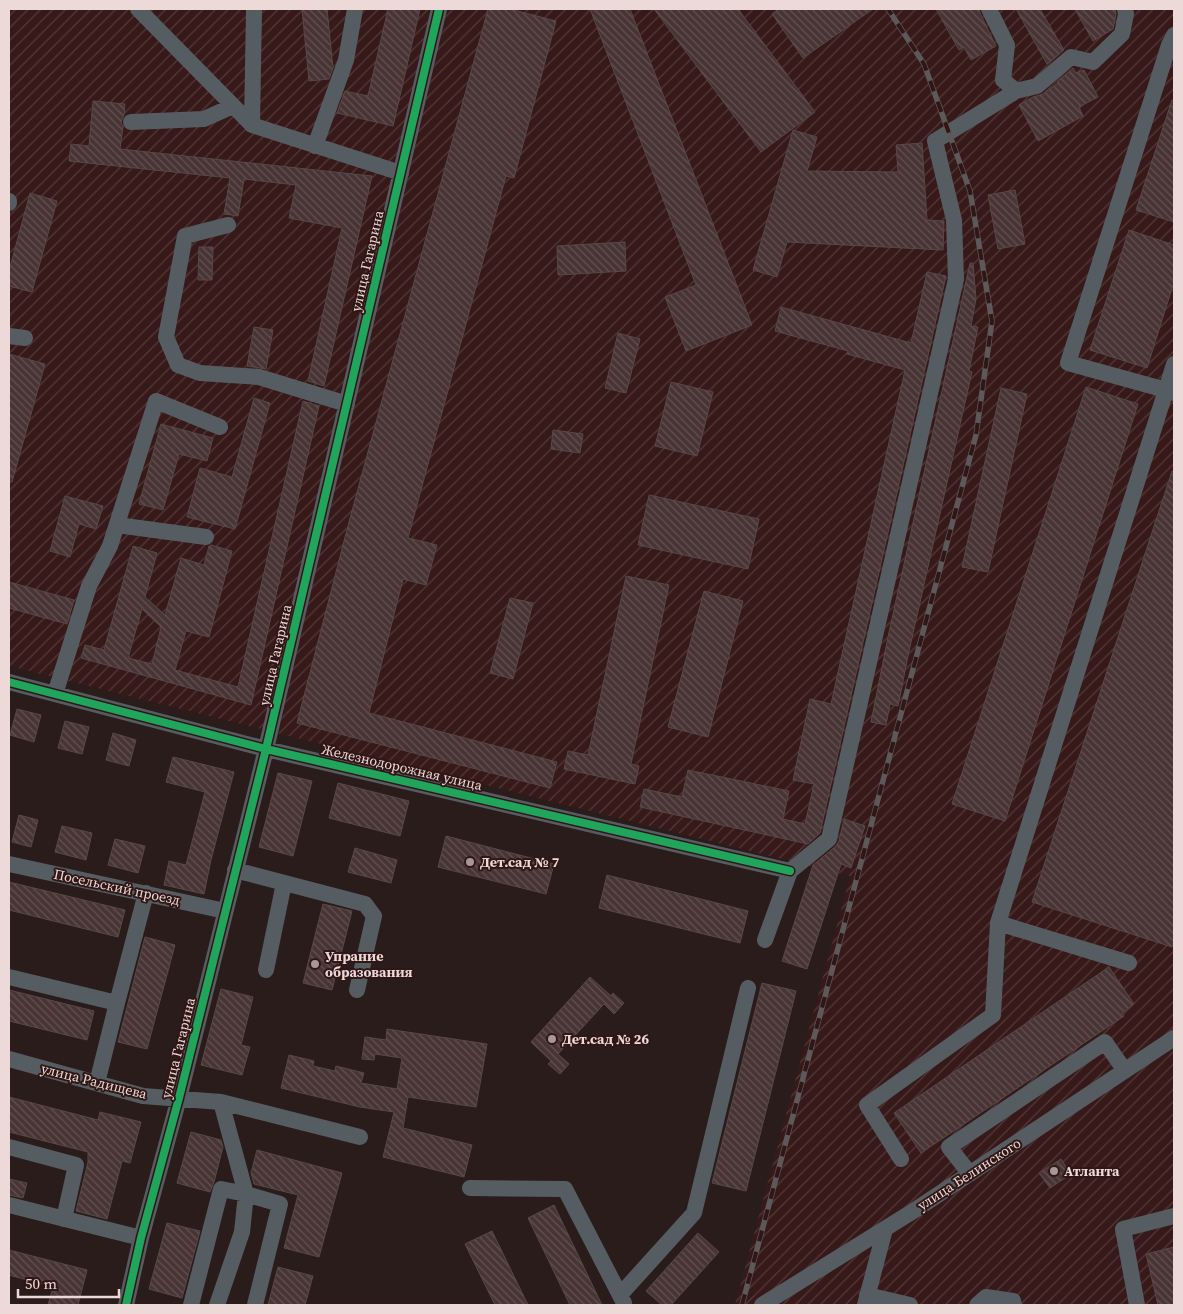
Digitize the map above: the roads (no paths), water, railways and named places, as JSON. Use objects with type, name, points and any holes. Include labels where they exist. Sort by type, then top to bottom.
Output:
[{"type":"street","points":[[138,9],[252,125],[401,173]]},
{"type":"street","points":[[252,125],[254,9]]},
{"type":"street","points":[[315,146],[346,60],[355,9]]},
{"type":"street","name":"улица Гагарина","points":[[126,1305],[141,1238],[179,1098],[266,749],[439,9]]},
{"type":"street","points":[[989,9],[1007,45],[1004,80],[1016,91]]},
{"type":"street","points":[[765,940],[790,871],[829,839],[956,279],[954,220],[935,141],[1016,91],[1037,86],[1071,57],[1093,62],[1122,34],[1126,14],[1125,9]]},
{"type":"street","points":[[1170,392],[1068,363],[1174,34]]},
{"type":"street","points":[[131,122],[204,119],[234,106]]},
{"type":"street","points":[[228,225],[185,236],[166,337],[178,365],[200,373],[259,378],[347,404]]},
{"type":"street","points":[[901,1159],[867,1105],[993,1015],[998,923],[1170,392],[1174,364]]},
{"type":"street","points":[[55,694],[89,586],[110,546],[156,401],[220,427]]},
{"type":"street","points":[[117,525],[206,537]]},
{"type":"street","name":"Железнодорожная улица","points":[[9,682],[266,749],[790,871]]},
{"type":"street","name":"Посельский проезд","points":[[9,864],[225,911]]},
{"type":"street","points":[[235,870],[366,904],[374,916],[357,990]]},
{"type":"street","points":[[266,970],[284,883]]},
{"type":"street","points":[[97,1083],[116,1003],[146,893]]},
{"type":"street","points":[[998,923],[1129,963]]},
{"type":"street","points":[[9,977],[116,1003]]},
{"type":"street","points":[[470,1188],[566,1189],[622,1300],[694,1213],[748,988]]},
{"type":"street","name":"улица Белинского","points":[[762,1305],[970,1174],[1174,1038]]},
{"type":"street","points":[[970,1174],[950,1147],[1105,1042],[1125,1071]]},
{"type":"street","name":"улица Радищева","points":[[9,1060],[144,1096],[221,1102],[360,1136]]},
{"type":"street","points":[[217,1305],[242,1232],[246,1194],[221,1102]]},
{"type":"street","points":[[9,1147],[76,1165],[64,1219]]},
{"type":"street","points":[[191,1305],[221,1189],[280,1204],[256,1305]]},
{"type":"street","points":[[9,1205],[141,1238]]},
{"type":"street","points":[[1136,1305],[1123,1229],[1174,1216]]},
{"type":"street","points":[[885,1229],[866,1300],[910,1305]]},
{"type":"street","points":[[977,1305],[986,1297],[1014,1301],[1014,1305]]},
{"type":"railway","points":[[742,1305],[976,435],[992,321],[970,191],[924,64],[888,9]]},
{"type":"place","name":"Дет.сад № 7","points":[[470,862]]},
{"type":"place","name":"Упрание образования","points":[[315,964]]},
{"type":"place","name":"Дет.сад № 26","points":[[552,1039]]},
{"type":"place","name":"Атланта","points":[[1054,1171]]}]
